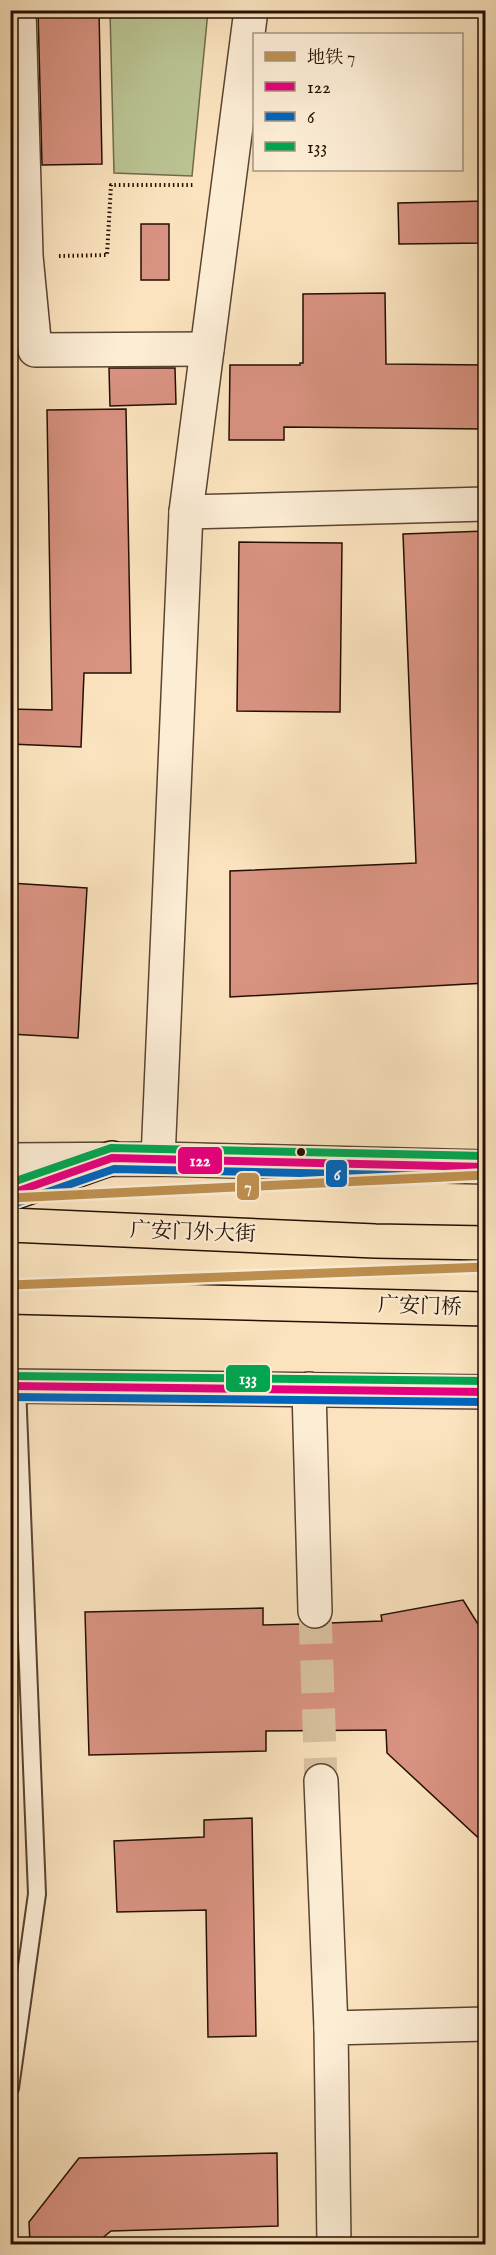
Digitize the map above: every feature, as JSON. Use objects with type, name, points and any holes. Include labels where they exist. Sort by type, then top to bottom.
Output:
[{"type":"highway","points":[[10,1194],[112,1158]]},
{"type":"highway","name":"广安门外大街","points":[[10,1225],[375,1241],[486,1243]]},
{"type":"highway","name":"广安门桥","points":[[10,1297],[354,1304],[486,1310]]},
{"type":"street","points":[[19,10],[26,256],[35,350],[207,349]]},
{"type":"street","points":[[158,1159],[186,512],[251,10]]},
{"type":"street","points":[[186,512],[486,504]]},
{"type":"street","points":[[10,1153],[57,1158]]},
{"type":"street","points":[[10,1160],[112,1158],[486,1167]]},
{"type":"street","points":[[14,1386],[486,1392]]},
{"type":"street","points":[[309,1389],[315,1611]]},
{"type":"street","points":[[321,1781],[331,2028],[334,2244]]},
{"type":"street","points":[[331,2028],[486,2024]]},
{"type":"lane","points":[[10,2088],[37,1894],[14,1386]]},
{"type":"path","points":[[26,256],[107,255],[111,185],[200,185]]},
{"type":"green space","points":[[110,11],[208,11],[192,176],[114,173]]},
{"type":"building","points":[[38,10],[99,10],[102,164],[42,165]]},
{"type":"building","points":[[486,201],[486,243],[399,244],[398,203]]},
{"type":"building","points":[[141,224],[169,224],[169,280],[141,280]]},
{"type":"building","points":[[385,293],[386,364],[486,365],[486,429],[284,427],[284,440],[229,440],[230,365],[300,365],[303,363],[303,294]]},
{"type":"building","points":[[109,368],[175,368],[176,404],[110,406]]},
{"type":"building","points":[[126,409],[131,673],[84,673],[81,747],[10,744],[10,709],[52,710],[47,410]]},
{"type":"building","points":[[486,531],[486,983],[230,997],[230,871],[416,863],[403,534]]},
{"type":"building","points":[[239,542],[342,543],[340,712],[237,711]]},
{"type":"building","points":[[10,883],[87,888],[78,1038],[10,1034]]},
{"type":"building","points":[[463,1600],[486,1637],[486,1845],[387,1753],[386,1730],[266,1731],[266,1751],[89,1755],[85,1612],[263,1608],[263,1625],[302,1624],[316,1630],[329,1623],[382,1621],[381,1615]]},
{"type":"building","points":[[252,1818],[256,2036],[208,2037],[206,1910],[117,1912],[114,1841],[204,1837],[204,1820]]},
{"type":"building","points":[[277,2153],[278,2226],[111,2231],[95,2244],[30,2244],[29,2222],[79,2158]]},
{"type":"tunnel","points":[[315,1611],[321,1781]]},
{"type":"metro line","name":"7","points":[[10,1198],[486,1175]]},
{"type":"metro line","name":"7","points":[[10,1285],[486,1267]]},
{"type":"transit line","name":"133","points":[[10,1183],[111,1148],[486,1156]]},
{"type":"transit line","name":"122","points":[[10,1194],[112,1158],[486,1167]]},
{"type":"transit line","name":"6","points":[[13,1204],[114,1169],[486,1177]]},
{"type":"transit line","name":"133","points":[[10,1376],[486,1381]]},
{"type":"transit line","name":"122","points":[[10,1386],[486,1392]]},
{"type":"transit line","name":"6","points":[[10,1397],[486,1402]]}]
